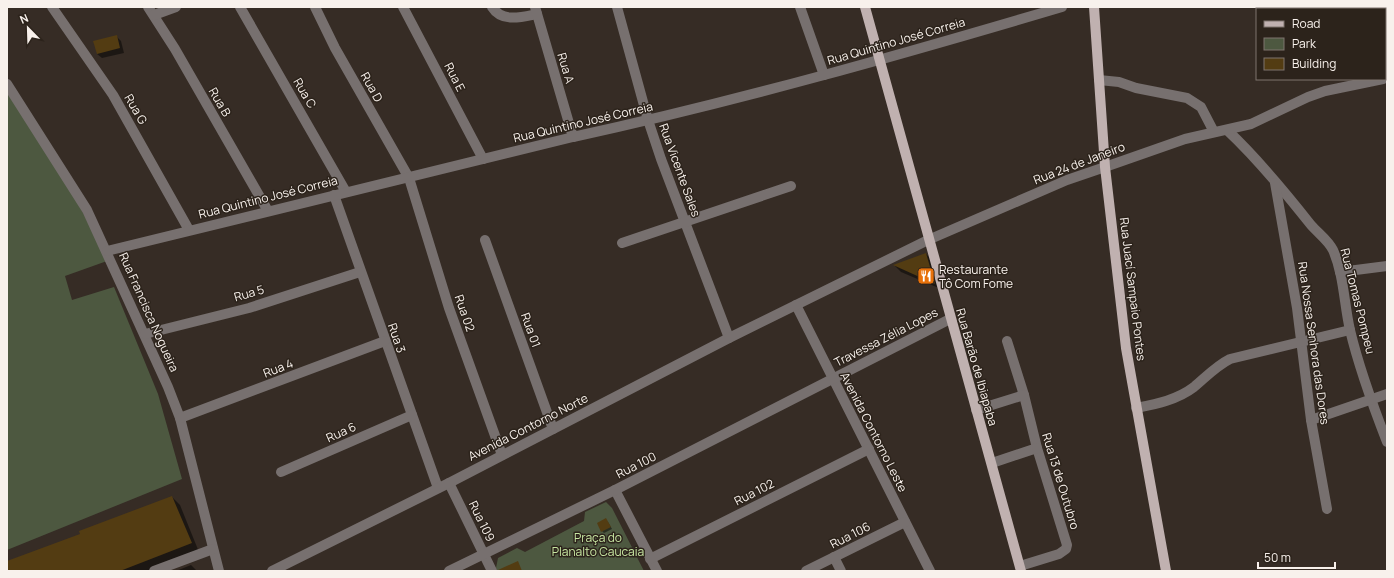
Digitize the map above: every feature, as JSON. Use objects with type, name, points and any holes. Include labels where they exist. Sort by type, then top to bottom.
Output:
[{"type":"main road","name":"Rua Barão de Ibiapaba","points":[[865,7],[928,240],[992,463],[1020,568]]},
{"type":"main road","name":"Rua Juací Sampaio Pontes","points":[[1094,7],[1105,166],[1126,348],[1166,571]]},
{"type":"street","name":"Rua G","points":[[52,7],[113,95],[189,230]]},
{"type":"street","name":"Rua B","points":[[148,7],[268,211]]},
{"type":"street","points":[[154,16],[176,7]]},
{"type":"street","name":"Rua C","points":[[240,7],[346,192]]},
{"type":"street","name":"Rua D","points":[[315,7],[335,48],[409,178]]},
{"type":"street","name":"Rua E","points":[[403,7],[483,159]]},
{"type":"street","points":[[492,7],[507,18],[518,18],[536,11]]},
{"type":"street","name":"Rua Vicente Sales","points":[[617,7],[648,120],[663,166],[729,338]]},
{"type":"street","points":[[800,7],[824,75]]},
{"type":"street","name":"Rua Quintino José Correia","points":[[107,251],[648,120],[880,61],[1062,7]]},
{"type":"street","name":"Rua A","points":[[536,11],[573,137]]},
{"type":"street","points":[[1099,80],[1119,82],[1136,88],[1187,98],[1201,107],[1214,132]]},
{"type":"street","name":"Rua 24 de Janeiro","points":[[796,305],[928,240],[1067,180],[1185,139],[1250,124],[1325,91],[1380,80]]},
{"type":"street","name":"Rua Francisca Nogueira","points":[[8,87],[87,210],[145,334],[180,418],[218,571]]},
{"type":"street","name":"Rua Tomas Pompeu","points":[[1227,130],[1254,155],[1329,243],[1340,272],[1350,330],[1371,400],[1387,442]]},
{"type":"street","name":"Rua 02","points":[[409,178],[449,308],[502,455]]},
{"type":"street","name":"Rua Nossa Senhora das Dores","points":[[1275,181],[1302,341],[1311,420],[1327,509]]},
{"type":"street","points":[[622,243],[685,220],[791,186]]},
{"type":"street","name":"Rua 3","points":[[334,195],[360,272],[438,488]]},
{"type":"street","name":"Rua 01","points":[[484,240],[553,429]]},
{"type":"street","points":[[1340,272],[1387,266]]},
{"type":"street","name":"Rua 5","points":[[145,334],[248,308],[360,272]]},
{"type":"street","name":"Avenida Contorno Norte","points":[[272,571],[449,483],[729,338],[796,305]]},
{"type":"street","name":"Avenida Contorno Leste","points":[[796,305],[930,571]]},
{"type":"street","name":"Travessa Zélia Lopes","points":[[832,378],[950,319]]},
{"type":"street","points":[[1136,408],[1177,397],[1194,386],[1219,365],[1230,359],[1350,330]]},
{"type":"street","name":"Rua 4","points":[[180,418],[385,341]]},
{"type":"street","name":"Rua 13 de Outubro","points":[[1007,341],[1024,395],[1037,448],[1066,545],[1066,548],[1059,554],[1020,568]]},
{"type":"street","name":"Rua 100","points":[[449,571],[615,490],[832,378]]},
{"type":"street","points":[[1311,420],[1387,394]]},
{"type":"street","points":[[976,410],[1024,395]]},
{"type":"street","name":"Rua 6","points":[[281,472],[412,415]]},
{"type":"street","points":[[992,463],[1037,448]]},
{"type":"street","name":"Rua 102","points":[[650,558],[868,449]]},
{"type":"street","name":"Rua 109","points":[[449,483],[492,571]]},
{"type":"street","points":[[615,490],[657,571]]},
{"type":"street","name":"Rua 106","points":[[806,571],[905,522]]},
{"type":"street","points":[[154,571],[213,549]]},
{"type":"street","points":[[834,557],[841,571]]},
{"type":"green space","points":[[7,90],[61,174],[107,261],[65,276],[72,300],[114,287],[158,394],[182,479],[7,550]]},
{"type":"green space","name":"Praça do Planalto Caucaia","points":[[606,502],[612,508],[644,571],[497,571],[496,568],[498,558],[517,548],[525,552],[584,521],[585,512]]},
{"type":"building","points":[[117,35],[120,48],[97,54],[93,41]]},
{"type":"building","name":"Restaurante Tô Com Fome","points":[[926,253],[935,284],[893,265]]},
{"type":"building","points":[[172,496],[192,543],[120,571],[7,571],[7,561],[80,534],[79,531]]},
{"type":"building","points":[[606,518],[611,527],[601,532],[597,523]]},
{"type":"building","points":[[518,561],[522,571],[498,571],[498,570]]},
{"type":"place","name":"Restaurante Tô Com Fome","points":[[926,276]]}]
